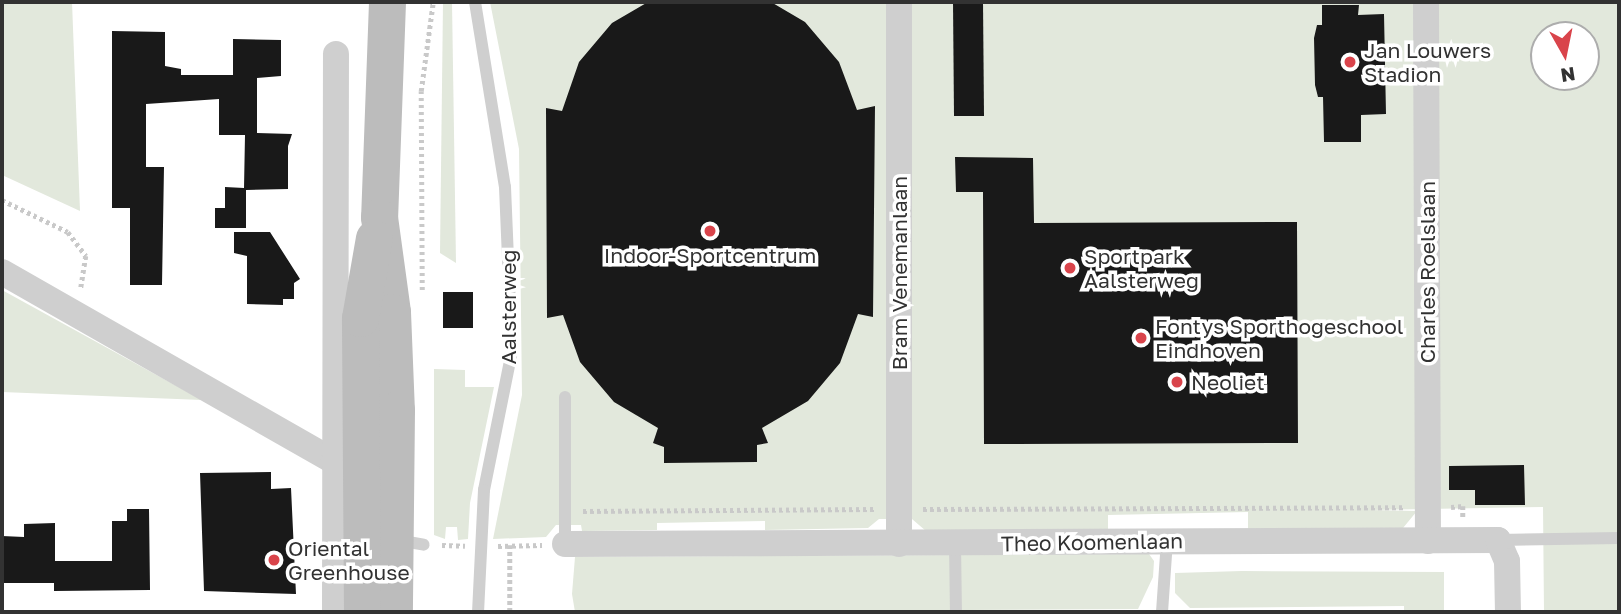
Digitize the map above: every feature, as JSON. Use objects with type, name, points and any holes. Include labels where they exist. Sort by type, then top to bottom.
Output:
[{"type":"main road","points":[[362,612],[362,463],[392,312],[379,217],[387,2]]},
{"type":"main road","points":[[362,463],[408,542],[394,612]]},
{"type":"street","name":"Bram Venemanlaan","points":[[899,2],[900,544]]},
{"type":"street","name":"Charles Roelslaan","points":[[1426,2],[1428,541]]},
{"type":"street","points":[[335,612],[362,463],[336,54]]},
{"type":"street","points":[[2,272],[85,320],[362,463]]},
{"type":"street","points":[[1498,540],[1507,561],[1507,612]]},
{"type":"street","name":"Theo Koomenlaan","points":[[565,544],[1498,540]]},
{"type":"lane","name":"Aalsterweg","points":[[475,2],[505,187],[512,351],[484,489],[478,612]]},
{"type":"lane","points":[[565,397],[565,544]]},
{"type":"lane","name":"Theo Koomenlaan","points":[[1498,540],[1619,538]]},
{"type":"lane","points":[[1162,612],[1167,541]]},
{"type":"lane","points":[[955,543],[956,612]]},
{"type":"path","points":[[422,297],[421,91],[433,2]]},
{"type":"path","points":[[2,200],[68,232],[86,256],[85,320]]},
{"type":"path","points":[[565,511],[1463,506],[1463,524]]},
{"type":"path","points":[[510,545],[510,612]]},
{"type":"shaded area","points":[[2,2],[72,2],[80,211],[2,175]]},
{"type":"shaded area","points":[[443,2],[452,2],[456,263],[440,253]]},
{"type":"shaded area","name":"Sportpark Aalsterweg","points":[[490,2],[1619,2],[1619,612],[1544,612],[1543,507],[1371,510],[1417,511],[1403,528],[1248,529],[1248,512],[1108,515],[1108,530],[926,531],[912,519],[879,519],[868,528],[765,530],[765,521],[657,523],[657,530],[582,531],[581,525],[556,525],[546,537],[493,539],[522,395],[519,149]]},
{"type":"shaded area","points":[[2,290],[202,400],[2,392]]},
{"type":"shaded area","points":[[434,369],[465,370],[465,387],[494,387],[470,503],[468,539],[458,540],[457,527],[446,527],[445,539],[434,535]]},
{"type":"shaded area","points":[[1149,554],[1154,561],[1153,577],[1138,609],[575,612],[572,594],[575,557]]},
{"type":"shaded area","points":[[1444,572],[1444,612],[1404,612],[1404,606],[1190,608],[1175,593],[1175,573]]},
{"type":"building","name":"Indoor-Sportcentrum","points":[[648,2],[771,2],[805,22],[839,62],[857,110],[875,106],[873,317],[858,314],[840,363],[808,401],[762,428],[768,443],[757,445],[757,462],[664,463],[664,447],[653,443],[658,428],[614,402],[580,362],[563,315],[547,318],[546,108],[562,111],[579,62],[612,23]]},
{"type":"building","points":[[953,2],[983,2],[984,116],[954,116]]},
{"type":"building","name":"Jan Louwers Stadion","points":[[1322,5],[1359,5],[1358,15],[1384,14],[1386,114],[1361,115],[1361,142],[1324,142],[1323,97],[1318,97],[1315,85],[1314,38],[1317,25],[1322,25]]},
{"type":"building","points":[[112,31],[165,32],[165,66],[181,69],[181,75],[233,75],[233,39],[281,40],[281,76],[257,78],[257,133],[292,134],[288,146],[288,189],[246,190],[246,228],[215,228],[215,208],[225,208],[225,187],[244,188],[245,135],[219,135],[219,99],[146,104],[146,167],[164,167],[162,285],[130,285],[130,208],[112,208]]},
{"type":"building","name":"Fontys Sporthogeschool Eindhoven","points":[[955,157],[1033,158],[1034,223],[1297,222],[1298,443],[984,444],[983,192],[956,192]]},
{"type":"building","points":[[234,232],[270,232],[300,279],[294,283],[294,299],[283,299],[283,305],[247,304],[247,256],[234,253]]},
{"type":"building","points":[[443,292],[473,292],[473,328],[443,328]]},
{"type":"building","points":[[1524,465],[1525,505],[1475,505],[1475,490],[1449,490],[1449,466]]},
{"type":"building","points":[[271,472],[271,489],[291,488],[296,594],[204,591],[200,473]]},
{"type":"building","points":[[127,509],[149,509],[150,590],[54,591],[54,583],[2,583],[2,536],[24,537],[24,524],[55,523],[55,561],[112,561],[112,521],[127,521]]},
{"type":"place","name":"Jan Louwers Stadion","points":[[1350,62]]},
{"type":"place","name":"Indoor-Sportcentrum","points":[[710,231]]},
{"type":"place","name":"Sportpark Aalsterweg","points":[[1070,268]]},
{"type":"place","name":"Fontys Sporthogeschool Eindhoven","points":[[1141,338]]},
{"type":"place","name":"Neoliet","points":[[1177,382]]},
{"type":"place","name":"Oriental Greenhouse","points":[[274,560]]}]
